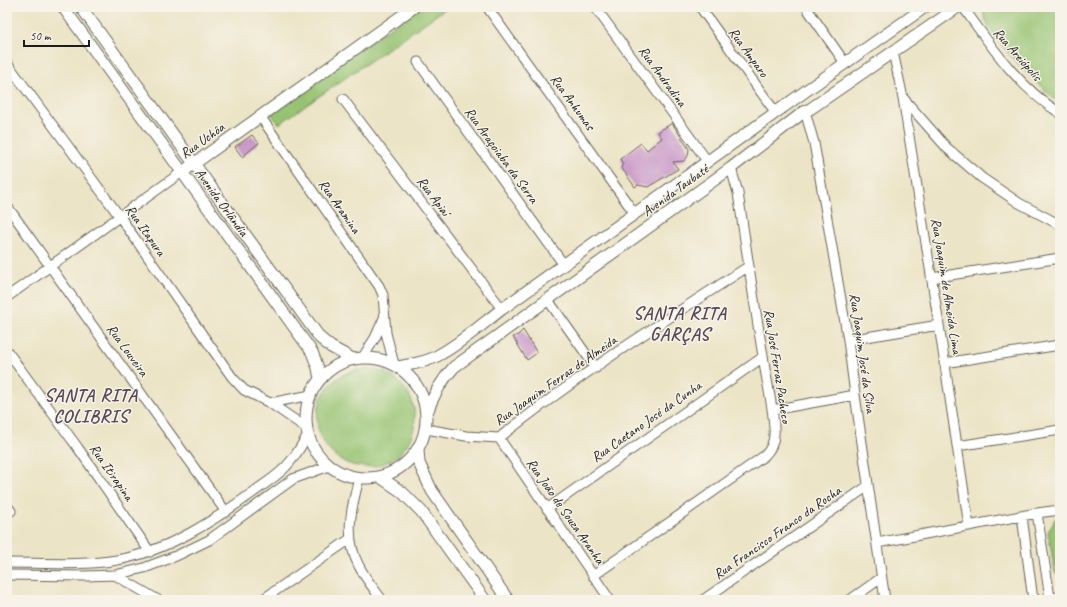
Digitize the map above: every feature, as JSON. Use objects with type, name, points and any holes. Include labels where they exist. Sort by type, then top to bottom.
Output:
[{"type":"street","name":"Avenida Orlândia","points":[[63,7],[312,352],[320,380]]},
{"type":"street","name":"Avenida Orlândia","points":[[81,7],[320,338],[331,348],[358,358]]},
{"type":"street","name":"Rua Uchôa","points":[[7,297],[414,7]]},
{"type":"street","name":"Rua Anhumas","points":[[487,7],[635,214]]},
{"type":"street","name":"Rua Andradina","points":[[595,7],[708,162]]},
{"type":"street","name":"Rua Amparo","points":[[700,7],[776,113]]},
{"type":"street","points":[[806,7],[845,63]]},
{"type":"street","name":"Avenida Taubaté","points":[[427,413],[437,389],[454,367],[731,168],[805,111],[816,105],[958,7]]},
{"type":"street","name":"Rua Areiópolis","points":[[963,7],[996,53],[1023,84],[1049,106],[1060,113]]},
{"type":"street","name":"Avenida Taubaté","points":[[396,365],[425,361],[437,357],[919,9]]},
{"type":"street","name":"Rua Joaquim de Almeida Lima","points":[[893,52],[903,98],[932,278],[969,526]]},
{"type":"street","name":"Rua Itapura","points":[[7,62],[120,217],[232,377],[244,390],[270,403],[307,431]]},
{"type":"street","name":"Rua Araçoiaba da Serra","points":[[418,62],[564,265]]},
{"type":"street","points":[[807,90],[816,105]]},
{"type":"street","points":[[903,98],[947,148],[982,178],[1019,203],[1060,225]]},
{"type":"street","name":"Rua Apiaí","points":[[343,99],[502,309]]},
{"type":"street","points":[[795,99],[805,111]]},
{"type":"street","name":"Rua Joaquim José da Silva","points":[[805,111],[814,143],[848,340],[854,395],[885,600]]},
{"type":"street","name":"Rua Aramina","points":[[260,116],[379,286],[383,295],[386,333],[396,365]]},
{"type":"street","name":"Rua José Ferraz Pacheco","points":[[593,576],[769,452],[773,441],[774,429],[772,410],[738,193],[731,168]]},
{"type":"street","name":"Rua Louveira","points":[[7,206],[226,512]]},
{"type":"street","points":[[599,241],[609,256]]},
{"type":"street","points":[[932,278],[1060,258]]},
{"type":"street","name":"Rua Joaquim Ferraz de Almeida","points":[[426,429],[466,436],[499,438],[520,421],[596,368],[749,266]]},
{"type":"street","points":[[548,300],[596,368]]},
{"type":"street","name":"Rua Aramina","points":[[358,358],[375,338],[384,317]]},
{"type":"street","points":[[848,340],[939,325]]},
{"type":"street","points":[[944,363],[1060,345]]},
{"type":"street","name":"Rua Itirapina","points":[[7,351],[78,448],[150,552]]},
{"type":"street","name":"Rua Caetano José da Cunha","points":[[547,509],[763,357]]},
{"type":"street","points":[[358,358],[378,358],[396,365],[414,381],[423,396],[427,413],[426,429],[418,450],[403,466],[390,474],[380,477],[360,479],[345,475],[329,466],[314,448],[307,431],[306,412],[311,395],[320,380],[334,367],[358,358]]},
{"type":"street","points":[[270,403],[311,395]]},
{"type":"street","points":[[772,410],[854,395]]},
{"type":"street","points":[[957,446],[1060,430]]},
{"type":"street","points":[[7,563],[116,560],[150,552],[193,532],[226,512],[278,474],[291,462],[307,431]]},
{"type":"street","name":"Rua João de Souza Aranha","points":[[499,438],[610,600]]},
{"type":"street","points":[[418,450],[419,463],[432,491],[508,600]]},
{"type":"street","points":[[7,575],[115,575],[144,568],[176,556],[209,540],[293,478],[329,466]]},
{"type":"street","points":[[380,477],[402,492],[421,511],[485,600]]},
{"type":"street","points":[[360,479],[352,505],[350,539],[352,551],[358,566],[382,600]]},
{"type":"street","name":"Rua Francisco Franco da Rocha","points":[[703,600],[868,486]]},
{"type":"street","points":[[877,543],[1060,510]]},
{"type":"street","points":[[1037,513],[1050,598]]},
{"type":"street","points":[[1022,516],[1032,600],[1060,597]]},
{"type":"street","points":[[262,600],[272,597],[350,539]]},
{"type":"street","points":[[115,575],[158,600]]},
{"type":"street","points":[[850,600],[881,578]]},
{"type":"green space","points":[[419,7],[448,7],[279,124],[270,112]]},
{"type":"green space","points":[[983,7],[1060,7],[1060,102],[1053,98],[1034,80],[999,42],[984,17]]},
{"type":"green space","points":[[366,369],[385,372],[401,383],[412,399],[415,418],[412,437],[401,453],[385,464],[366,467],[347,464],[331,453],[320,437],[317,418],[320,399],[331,383],[347,372]]},
{"type":"green space","points":[[1060,518],[1060,578],[1055,573],[1048,532],[1055,519]]},
{"type":"building","points":[[672,123],[689,149],[688,156],[684,161],[673,162],[678,169],[648,187],[638,185],[635,187],[621,167],[623,164],[620,159],[641,143],[647,150],[662,138],[658,132]]},
{"type":"building","points":[[252,135],[259,143],[242,157],[235,147]]},
{"type":"building","points":[[523,330],[537,353],[527,360],[513,337],[518,335]]},
{"type":"district","name":"SANTA RITA GARÇAS","points":[[680,323]]},
{"type":"district","name":"SANTA RITA COLIBRIS","points":[[91,405]]}]
